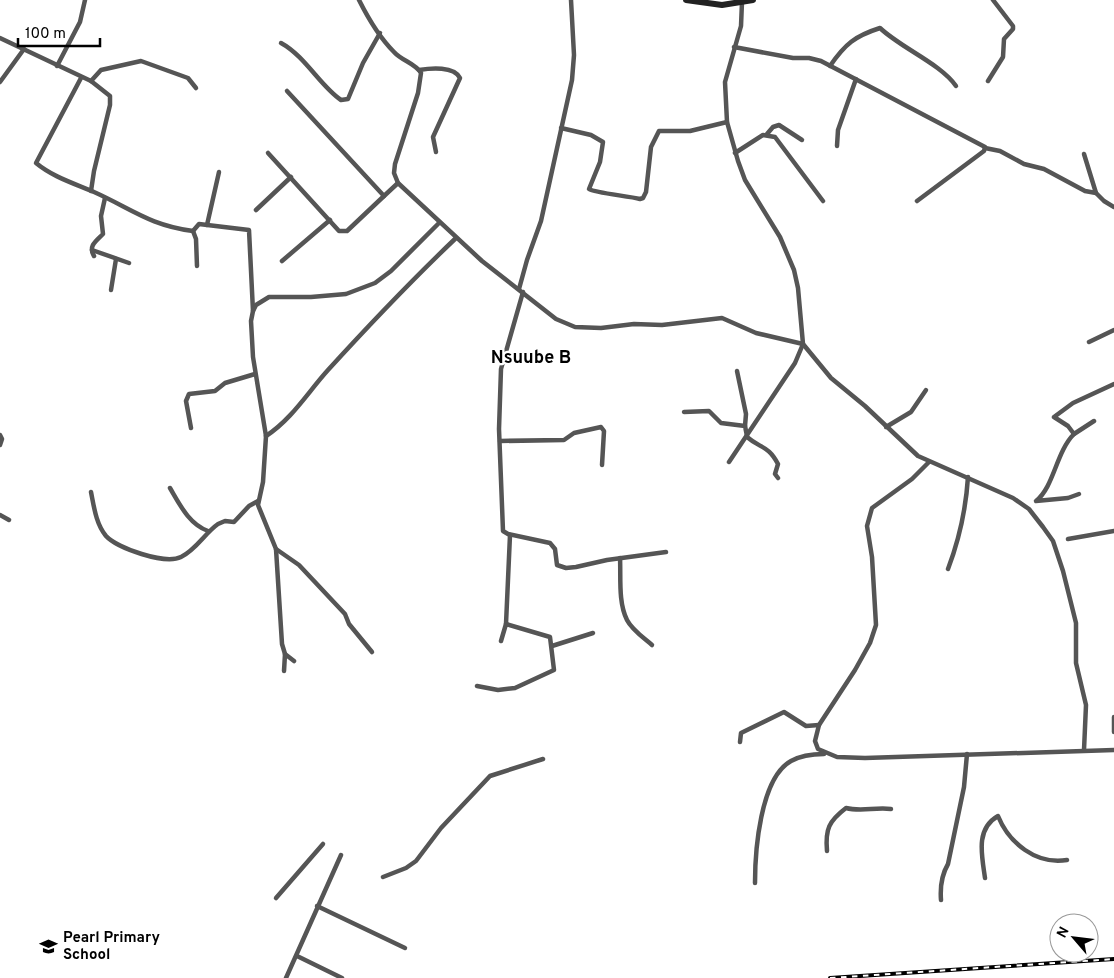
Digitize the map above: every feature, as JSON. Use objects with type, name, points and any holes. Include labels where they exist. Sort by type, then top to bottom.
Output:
[{"type":"street","points":[[57,66],[80,22],[85,0]]},
{"type":"street","points":[[359,0],[395,54],[419,70],[421,77],[418,94],[394,173],[398,183],[482,261],[556,318],[575,327],[601,328],[634,324],[662,325],[722,318],[756,333],[803,344],[831,378],[918,456],[968,477],[1024,505],[1035,516],[1052,542],[1068,587],[1076,623],[1076,663],[1086,705],[1084,750]]},
{"type":"street","points":[[571,0],[574,68],[541,221],[527,260],[521,291],[501,363],[500,441],[503,529],[510,535],[550,543],[556,549],[556,564],[560,568],[666,552]]},
{"type":"street","points":[[686,0],[722,5],[752,0]]},
{"type":"street","points":[[988,81],[1003,57],[1004,39],[1013,29],[1013,26],[993,0]]},
{"type":"street","points":[[729,462],[747,437],[779,384],[795,363],[803,344],[798,288],[794,270],[780,237],[745,180],[727,122],[726,74],[742,21],[742,2]]},
{"type":"street","points":[[830,66],[850,42],[859,35],[880,28],[893,40],[949,77],[956,86]]},
{"type":"street","points":[[281,43],[306,64],[334,96],[341,100],[348,99],[363,63],[380,33]]},
{"type":"street","points":[[0,38],[80,78],[91,81],[110,96],[94,171],[92,191]]},
{"type":"street","points":[[734,47],[793,58],[815,59],[985,148],[1011,155],[1024,164],[1044,169],[1086,191],[1096,193]]},
{"type":"street","points":[[0,82],[24,49]]},
{"type":"street","points":[[91,81],[101,70],[141,60],[188,78],[196,88]]},
{"type":"street","points":[[419,70],[436,68],[451,71],[459,75],[460,78],[433,137],[436,152]]},
{"type":"street","points":[[80,78],[36,163],[59,178],[92,191],[158,225],[193,231]]},
{"type":"street","points":[[837,146],[838,130],[856,79]]},
{"type":"street","points":[[287,91],[384,196]]},
{"type":"street","points":[[561,128],[591,134],[603,142],[600,162],[589,189],[595,192],[608,192],[643,198],[646,192],[651,147],[659,131],[690,131],[727,122]]},
{"type":"street","points":[[736,153],[768,134],[773,127],[779,125],[802,140]]},
{"type":"street","points":[[768,134],[778,140],[823,201]]},
{"type":"street","points":[[917,202],[982,153],[985,148]]},
{"type":"street","points":[[268,153],[339,231],[347,231],[398,183]]},
{"type":"street","points":[[1084,154],[1096,193],[1104,201],[1114,206]]},
{"type":"street","points":[[207,225],[220,172]]},
{"type":"street","points":[[256,210],[291,177]]},
{"type":"street","points":[[94,256],[93,244],[104,234],[101,216],[105,198]]},
{"type":"street","points":[[282,260],[330,220]]},
{"type":"street","points":[[284,671],[285,654],[277,581],[276,549],[258,509],[263,482],[266,436],[255,374],[251,321],[253,312],[256,305],[269,297],[311,297],[346,294],[375,283],[391,271],[439,223]]},
{"type":"street","points":[[193,231],[200,224],[249,230],[253,312]]},
{"type":"street","points":[[193,231],[196,239],[197,266]]},
{"type":"street","points":[[266,436],[276,430],[298,408],[320,378],[380,312],[456,238]]},
{"type":"street","points":[[92,250],[129,263]]},
{"type":"street","points":[[111,290],[116,259]]},
{"type":"street","points":[[1089,342],[1114,330]]},
{"type":"street","points":[[737,372],[740,377],[746,414],[745,426],[747,437]]},
{"type":"street","points":[[191,428],[186,401],[189,394],[215,391],[225,383],[255,374]]},
{"type":"street","points":[[1074,434],[1068,426],[1054,417],[1073,403],[1114,384]]},
{"type":"street","points":[[886,427],[911,412],[926,390]]},
{"type":"street","points":[[684,412],[709,411],[721,422],[745,426]]},
{"type":"street","points":[[1036,501],[1044,492],[1062,450],[1074,434],[1094,421]]},
{"type":"street","points":[[500,441],[564,440],[574,433],[601,427],[604,431],[602,466]]},
{"type":"street","points":[[0,435],[2,439],[0,445]]},
{"type":"street","points":[[747,437],[762,445],[775,457],[778,464],[775,474],[778,478]]},
{"type":"street","points":[[826,754],[816,745],[816,733],[819,725],[855,670],[870,643],[876,625],[872,558],[867,526],[869,512],[929,462]]},
{"type":"street","points":[[948,569],[957,543],[965,506],[968,477]]},
{"type":"street","points":[[170,488],[188,516],[200,528],[208,531]]},
{"type":"street","points":[[91,492],[97,518],[107,536],[139,555],[177,559],[201,541],[208,531],[225,521],[234,522],[249,506],[258,501]]},
{"type":"street","points":[[1024,505],[1036,501],[1068,498],[1078,494]]},
{"type":"street","points":[[0,515],[9,520]]},
{"type":"street","points":[[1068,540],[1114,531]]},
{"type":"street","points":[[502,641],[506,624],[510,535]]},
{"type":"street","points":[[276,549],[298,565],[345,614],[349,624],[372,652]]},
{"type":"street","points":[[620,558],[621,594],[625,615],[631,625],[652,645]]},
{"type":"street","points":[[478,686],[498,690],[515,688],[554,670],[550,637],[506,624]]},
{"type":"street","points":[[552,646],[592,633]]},
{"type":"street","points":[[285,654],[294,662]]},
{"type":"street","points":[[740,742],[741,733],[784,712],[806,726],[819,725]]},
{"type":"street","points":[[1114,718],[1114,732]]},
{"type":"street","points":[[755,883],[756,851],[762,808],[770,789],[784,766],[792,760],[813,754],[865,758],[1114,750]]},
{"type":"street","points":[[941,900],[943,872],[948,864],[964,787],[967,754]]},
{"type":"street","points":[[383,877],[406,868],[416,861],[441,828],[490,776],[543,760]]},
{"type":"street","points":[[828,850],[826,836],[828,824],[846,808],[858,811],[878,807],[891,809]]},
{"type":"street","points":[[985,878],[982,834],[985,827],[998,816],[1008,835],[1026,851],[1058,861],[1067,860]]},
{"type":"street","points":[[276,898],[323,844]]},
{"type":"street","points":[[286,978],[341,855]]},
{"type":"street","points":[[317,906],[405,948]]},
{"type":"street","points":[[297,956],[342,978]]},
{"type":"railway","points":[[830,978],[1114,959]]},
{"type":"place","name":"Pearl Primary School","points":[[49,946]]},
{"type":"district","name":"Nsuube B","points":[[531,357]]}]
